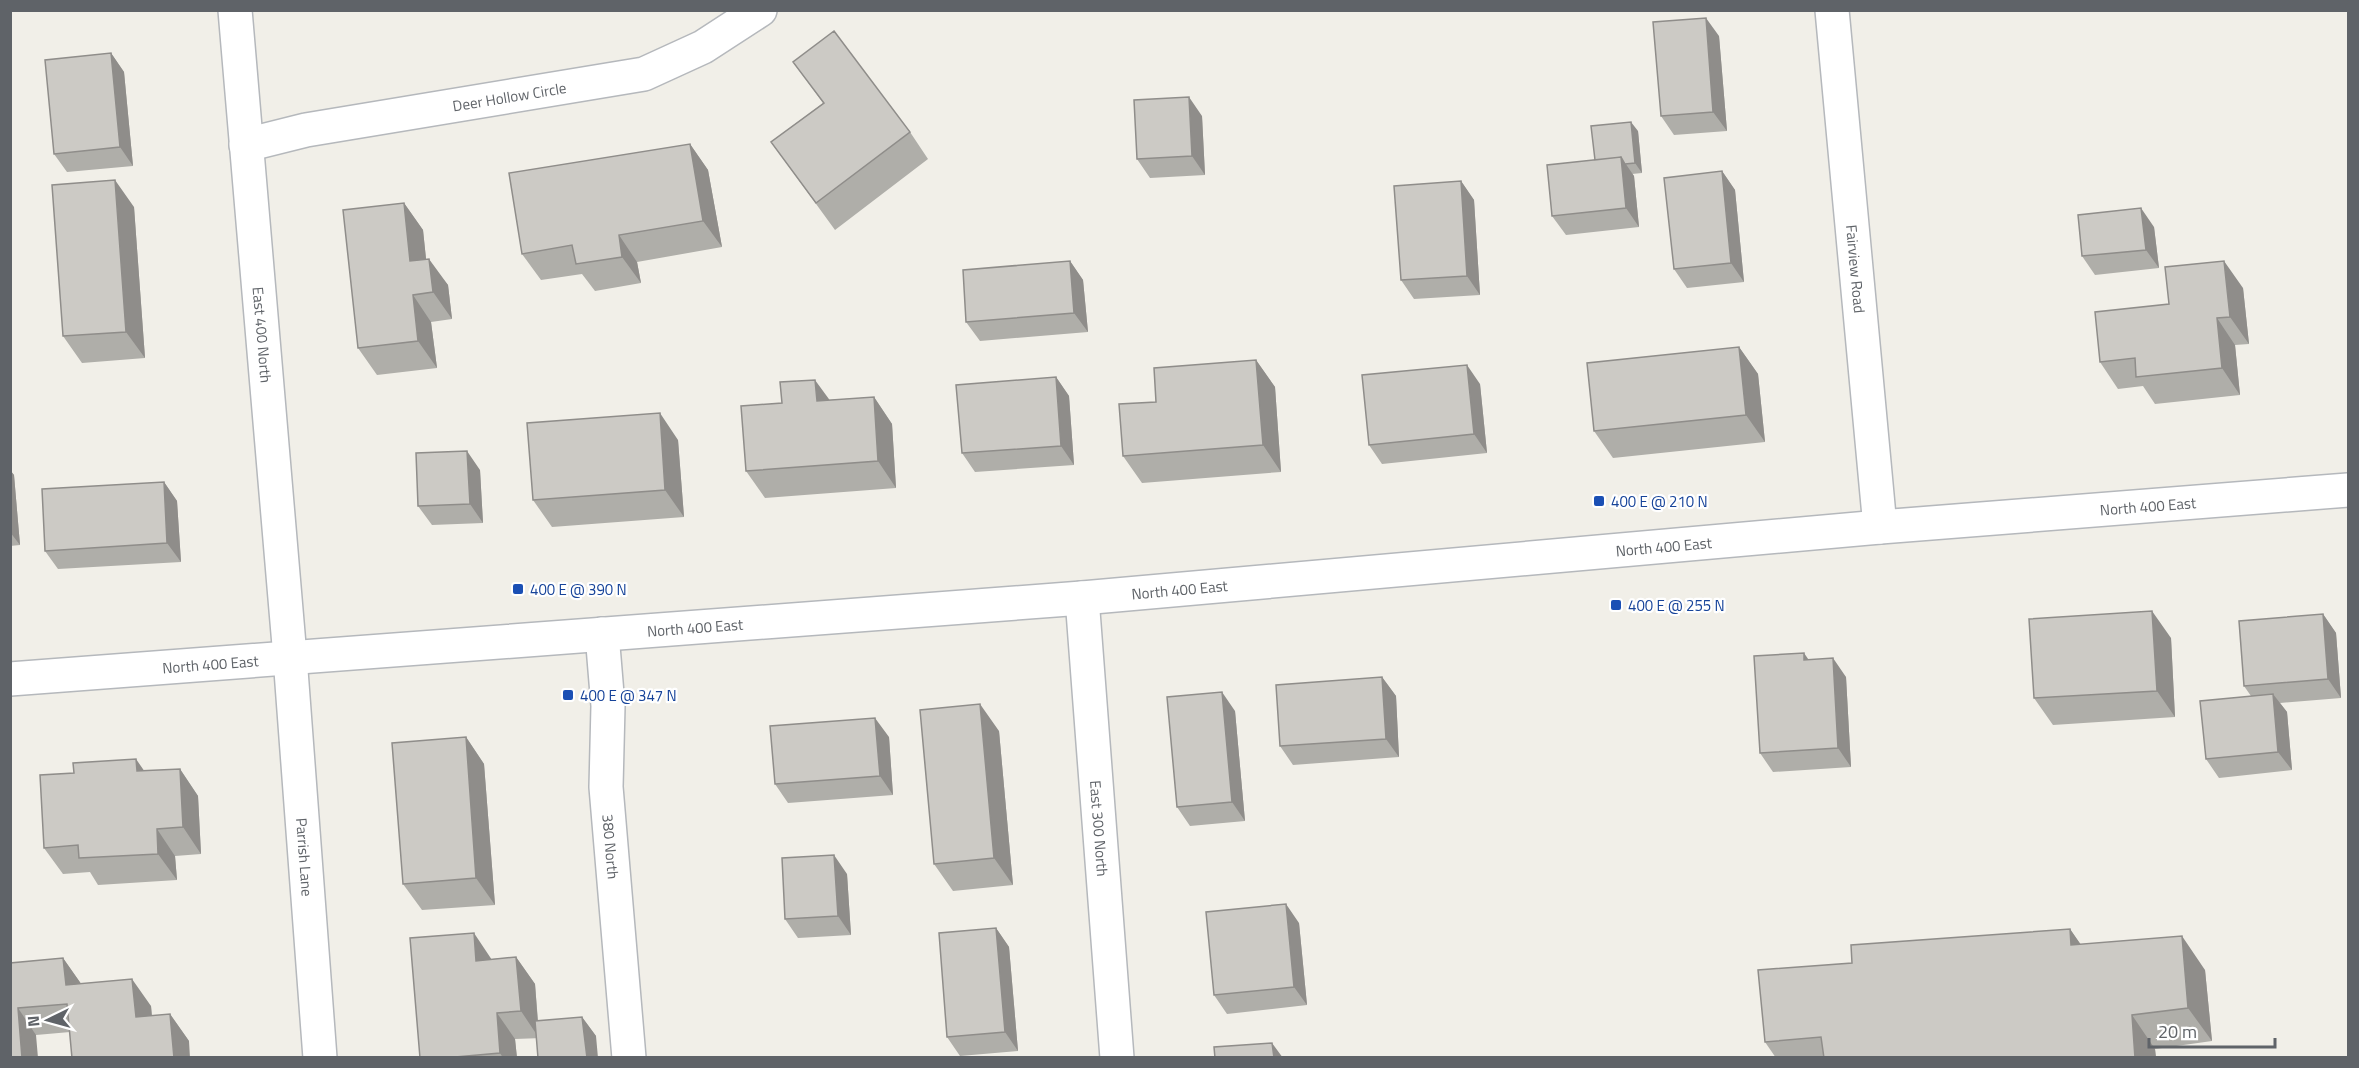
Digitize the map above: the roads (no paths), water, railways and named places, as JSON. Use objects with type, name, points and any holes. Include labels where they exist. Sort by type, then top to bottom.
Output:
[{"type":"street","name":"East 400 North","points":[[235,10],[290,657]]},
{"type":"street","name":"Deer Hollow Circle","points":[[246,145],[306,130],[644,74],[703,47],[760,10]]},
{"type":"street","name":"Fairview Road","points":[[1832,10],[1880,527]]},
{"type":"street","name":"North 400 East","points":[[10,679],[1082,598],[1880,527],[2349,490]]},
{"type":"street","name":"East 300 North","points":[[1082,598],[1117,1058]]},
{"type":"street","name":"380 North","points":[[602,634],[608,706],[606,787],[629,1058]]},
{"type":"street","name":"Parrish Lane","points":[[290,657],[320,1058]]},
{"type":"place","name":"400 E @ 210 N","points":[[1599,501]]},
{"type":"place","name":"400 E @ 390 N","points":[[518,589]]},
{"type":"place","name":"400 E @ 255 N","points":[[1616,605]]},
{"type":"place","name":"400 E @ 347 N","points":[[568,695]]}]
